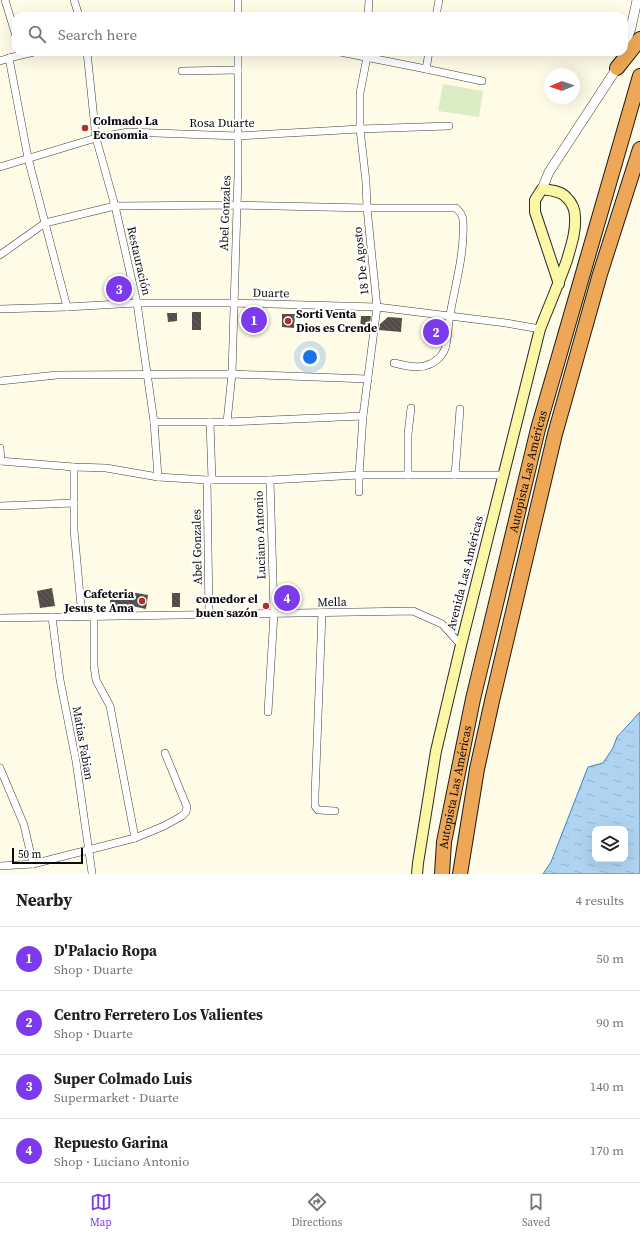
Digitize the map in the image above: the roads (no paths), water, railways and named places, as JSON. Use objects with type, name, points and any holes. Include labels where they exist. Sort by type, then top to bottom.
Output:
[{"type":"highway","points":[[628,54],[640,39]]},
{"type":"highway","points":[[617,68],[627,56]]},
{"type":"highway","name":"Autopista Las Américas","points":[[442,874],[444,842],[474,699],[538,429],[640,76]]},
{"type":"highway","name":"Autopista Las Américas","points":[[460,874],[478,769],[492,701],[555,434],[600,274],[640,149]]},
{"type":"main road","points":[[542,189],[535,200],[534,212],[559,284]]},
{"type":"main road","name":"Avenida Las Américas","points":[[417,874],[436,751],[461,645],[540,329],[559,284],[575,229],[574,208],[566,196],[553,190],[542,189]]},
{"type":"street","points":[[5,0],[12,23]]},
{"type":"street","points":[[74,0],[78,12]]},
{"type":"street","points":[[238,0],[238,12]]},
{"type":"street","points":[[368,12],[369,0]]},
{"type":"street","points":[[437,12],[439,0]]},
{"type":"street","points":[[628,37],[637,0]]},
{"type":"street","points":[[0,61],[15,56]]},
{"type":"street","name":"Restauración","points":[[87,56],[96,138],[115,206],[137,303],[154,422],[158,477]]},
{"type":"street","name":"Abel Gonzales","points":[[227,422],[232,374],[238,175],[238,56]]},
{"type":"street","name":"18 De Agosto","points":[[360,492],[359,475],[363,416],[377,307],[360,129],[360,93],[367,56]]},
{"type":"street","points":[[371,56],[426,70],[482,81]]},
{"type":"street","points":[[426,70],[428,56]]},
{"type":"street","points":[[542,189],[549,172],[617,68],[622,56]]},
{"type":"street","points":[[9,58],[28,158],[66,307]]},
{"type":"street","points":[[182,71],[238,70]]},
{"type":"street","name":"Rosa Duarte","points":[[0,167],[96,138],[128,132],[237,136],[449,126]]},
{"type":"street","points":[[0,255],[44,223],[115,206],[236,205],[367,208],[456,208],[461,214],[463,220],[463,244],[445,349],[432,364],[422,367],[412,367],[394,363]]},
{"type":"street","name":"Duarte","points":[[0,309],[137,303],[233,303],[377,307],[506,323],[540,329]]},
{"type":"street","points":[[0,381],[57,375],[232,374],[368,379]]},
{"type":"street","points":[[408,475],[408,434],[411,408]]},
{"type":"street","points":[[455,475],[460,409]]},
{"type":"street","points":[[154,422],[227,422],[363,416]]},
{"type":"street","name":"Abel Gonzales","points":[[209,614],[210,422]]},
{"type":"street","points":[[0,448],[0,461],[106,468],[158,477],[209,480],[270,480],[359,475],[503,475]]},
{"type":"street","points":[[74,467],[74,530],[82,617]]},
{"type":"street","name":"Luciano Antonio","points":[[268,712],[274,613],[270,480]]},
{"type":"street","points":[[0,506],[74,503]]},
{"type":"street","name":"Mella","points":[[0,618],[413,612],[442,624],[461,645]]},
{"type":"street","points":[[322,613],[315,806],[318,810],[335,812]]},
{"type":"street","name":"Matias Fabian","points":[[52,617],[60,680],[76,761],[92,873]]},
{"type":"street","points":[[94,617],[94,666],[96,680],[110,706],[116,731],[135,838]]},
{"type":"street","points":[[0,866],[33,864],[135,838],[164,826],[182,816],[186,812],[187,807],[165,753]]},
{"type":"street","points":[[0,768],[24,825],[33,864]]},
{"type":"water","points":[[640,712],[640,874],[543,874],[551,862],[588,767],[603,763],[613,748],[617,737]]},
{"type":"place","name":"Colmado La Economia","points":[[85,128]]},
{"type":"place","name":"Super Colmado Luis","points":[[119,289]]},
{"type":"place","name":"D'Palacio Ropa","points":[[254,320]]},
{"type":"place","name":"Sorti Venta Dios es Crende","points":[[288,321]]},
{"type":"place","name":"Centro Ferretero Los Valientes","points":[[436,332]]},
{"type":"place","name":"Repuesto Garina","points":[[287,598]]},
{"type":"place","name":"Cafeteria Jesus te Ama","points":[[142,601]]},
{"type":"place","name":"comedor el buen sazón","points":[[266,606]]}]
